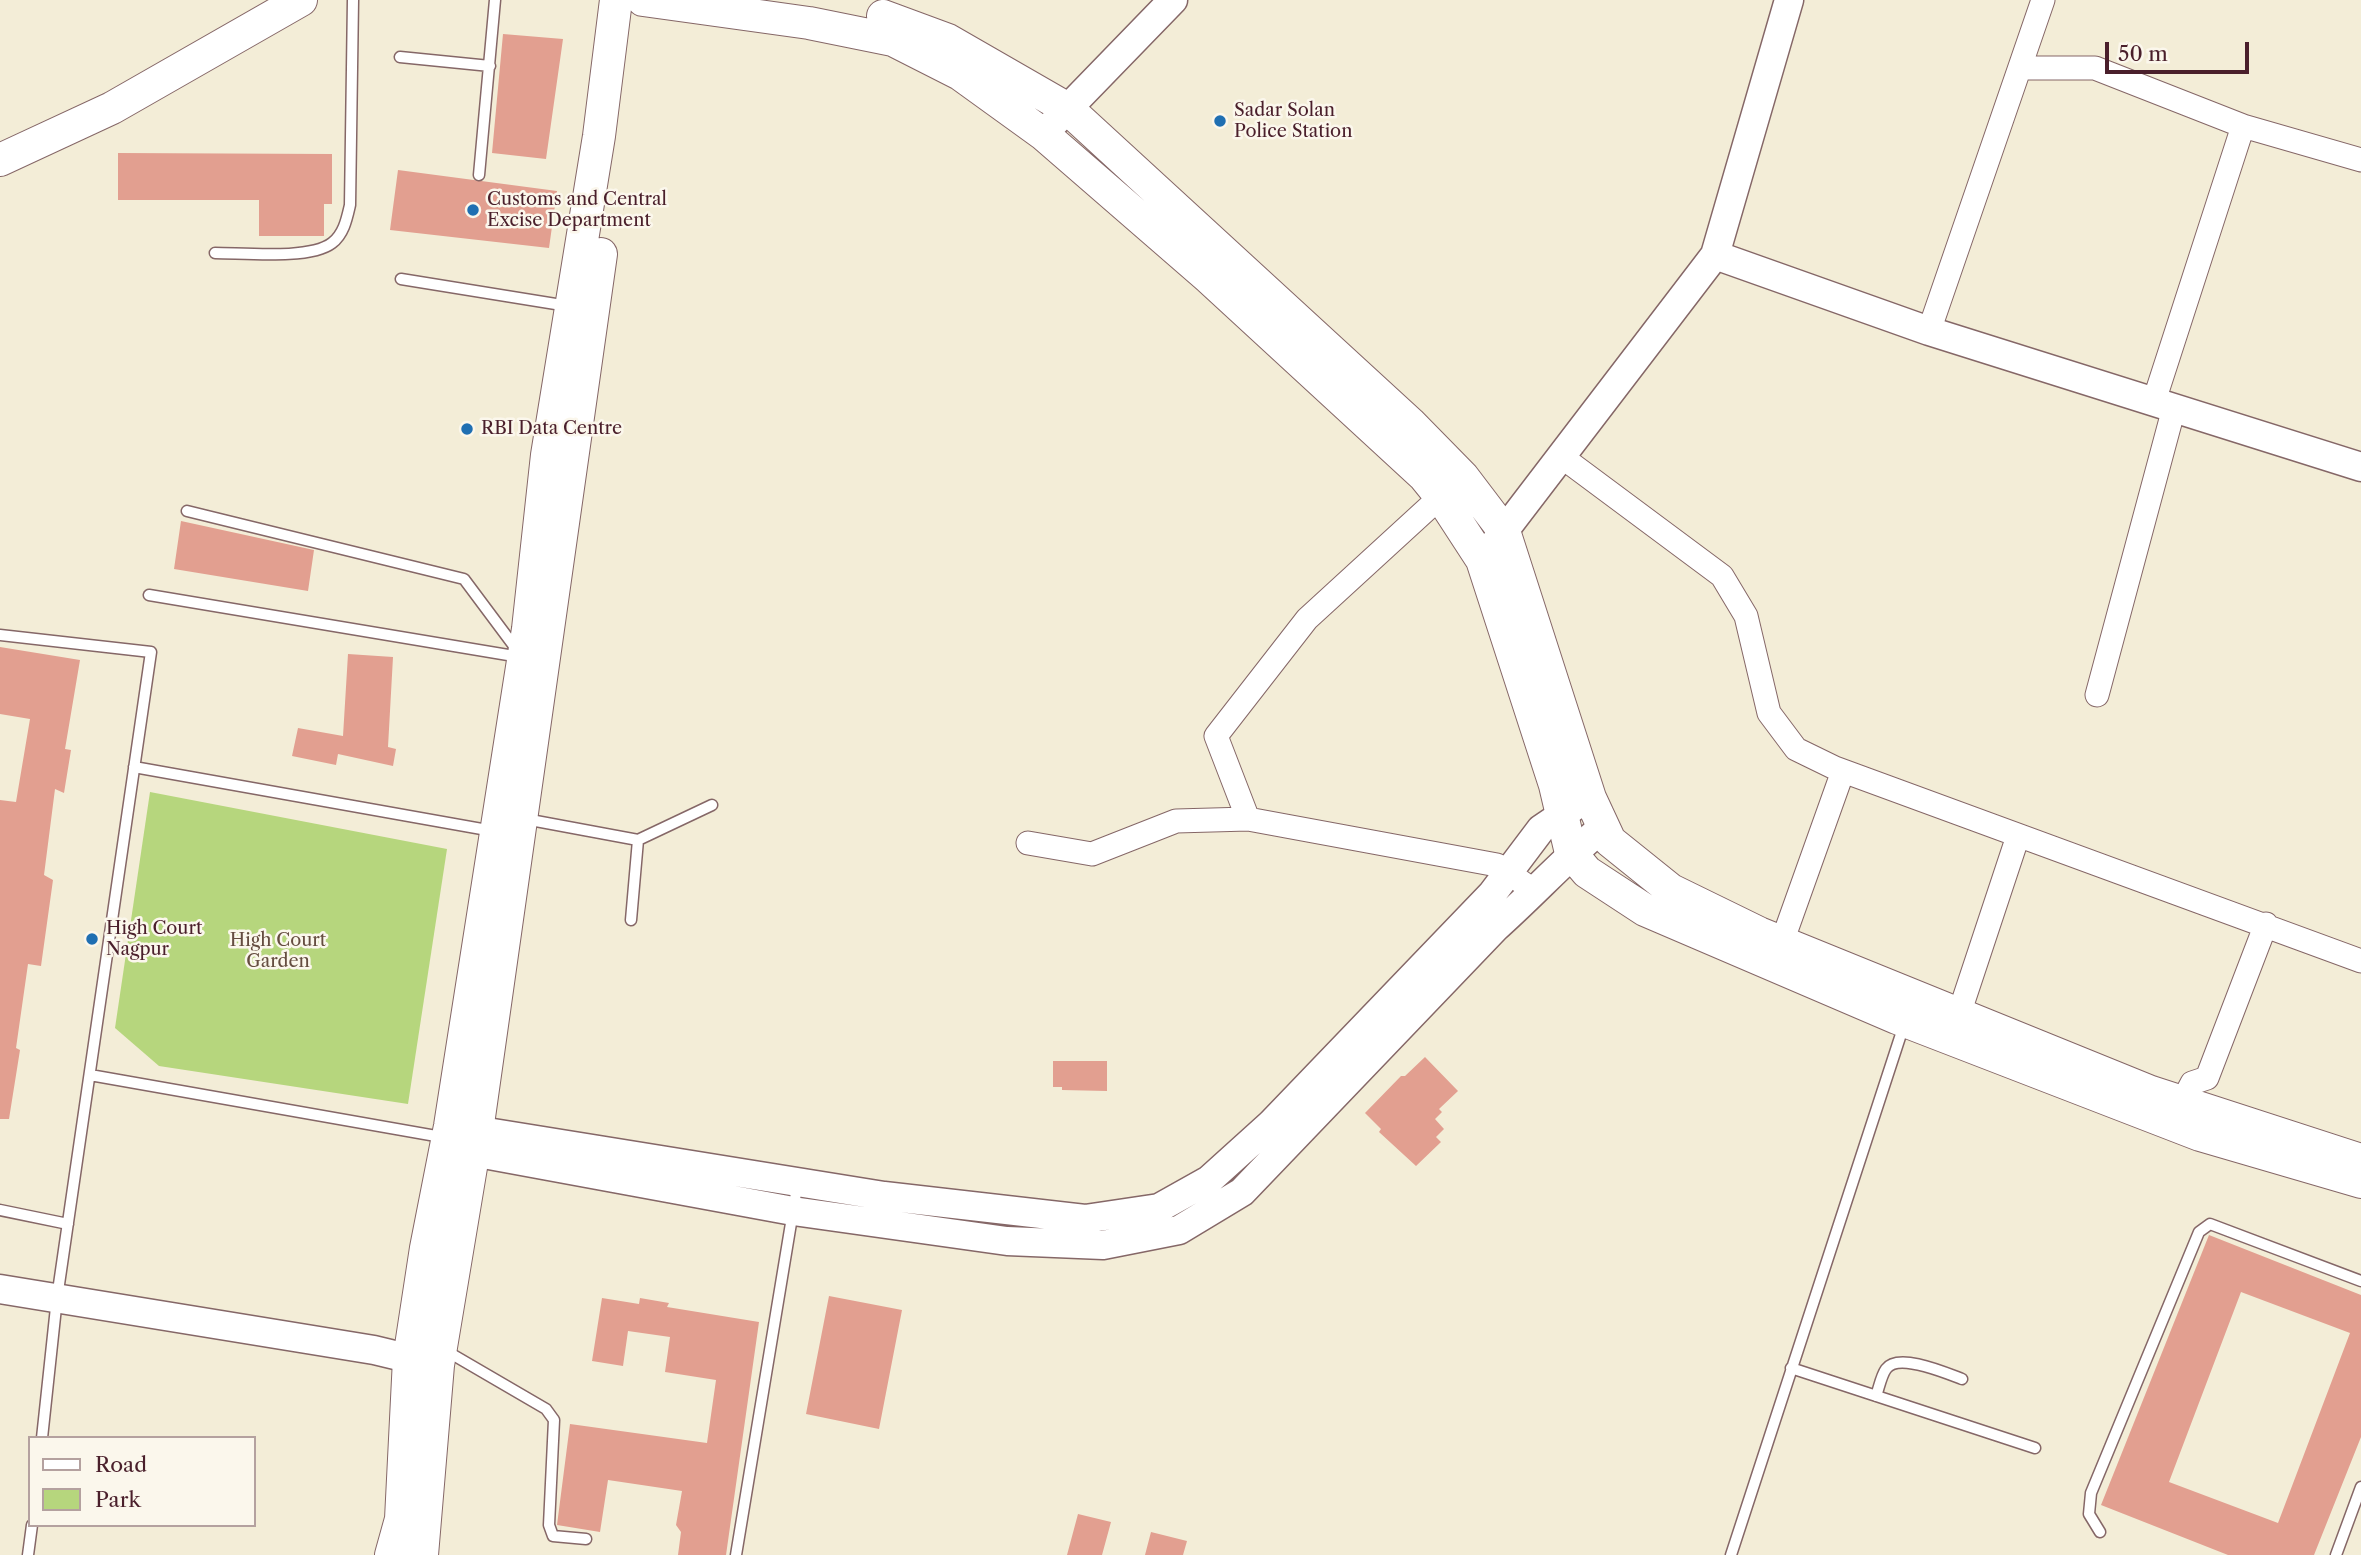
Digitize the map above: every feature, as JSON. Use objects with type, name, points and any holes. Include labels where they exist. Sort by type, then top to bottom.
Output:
[{"type":"main road","points":[[0,160],[112,108],[301,0]]},
{"type":"main road","points":[[509,825],[523,658],[547,456],[599,136],[616,0]]},
{"type":"main road","points":[[391,1555],[401,1519],[430,1357],[456,1139],[509,825],[636,0]]},
{"type":"main road","points":[[643,0],[810,23],[893,40],[960,74],[1043,134],[1209,278],[1424,476],[1452,487],[1504,531],[1590,797],[1603,827],[1610,841],[1671,890],[1782,942],[1911,1009],[1959,1014],[2182,1102],[2361,1160]]},
{"type":"main road","points":[[781,0],[888,17],[948,40],[1068,109],[1410,423],[1452,487],[1482,560],[1551,772],[1571,853],[1587,872],[1645,910],[1911,1009],[2200,1135],[2361,1182]]},
{"type":"main road","points":[[422,1555],[430,1357]]},
{"type":"street","points":[[1043,134],[1173,0]]},
{"type":"street","points":[[1482,560],[1715,255],[1789,0]]},
{"type":"street","points":[[1928,331],[2043,0]]},
{"type":"street","points":[[2020,68],[2095,68],[2243,126],[2361,160]]},
{"type":"street","points":[[2097,695],[2164,405],[2243,126]]},
{"type":"street","points":[[1715,255],[1928,331],[2361,467]]},
{"type":"street","points":[[1562,457],[1722,576],[1746,616],[1769,713],[1796,749],[1843,771],[2361,961]]},
{"type":"street","points":[[1248,819],[1216,736],[1307,619],[1452,487]]},
{"type":"street","points":[[1782,942],[1843,771]]},
{"type":"street","points":[[456,1139],[1085,1219],[1159,1208],[1209,1181],[1270,1124],[1509,872],[1541,829],[1590,797]]},
{"type":"street","points":[[1028,843],[1092,854],[1176,821],[1248,819],[1497,865],[1536,892]]},
{"type":"street","points":[[456,1139],[793,1211],[1007,1241],[1103,1245],[1179,1230],[1242,1192],[1495,928],[1536,892],[1571,853],[1603,827]]},
{"type":"street","points":[[1959,1014],[2018,836]]},
{"type":"street","points":[[2182,1102],[2192,1083],[2207,1078],[2266,924]]},
{"type":"street","points":[[0,1289],[430,1357]]},
{"type":"lane","points":[[215,253],[309,252],[333,243],[341,233],[351,205],[353,0]]},
{"type":"lane","points":[[479,175],[495,0]]},
{"type":"lane","points":[[400,57],[490,66]]},
{"type":"lane","points":[[401,279],[571,307]]},
{"type":"lane","points":[[187,511],[464,579],[523,658]]},
{"type":"lane","points":[[149,595],[523,658]]},
{"type":"lane","points":[[0,635],[151,652],[57,1298],[42,1436]]},
{"type":"lane","points":[[134,767],[509,825],[638,840],[712,805]]},
{"type":"lane","points":[[631,920],[638,840]]},
{"type":"lane","points":[[1731,1555],[1911,1009]]},
{"type":"lane","points":[[90,1075],[456,1139]]},
{"type":"lane","points":[[736,1555],[798,1181]]},
{"type":"lane","points":[[0,1210],[68,1224]]},
{"type":"lane","points":[[2100,1532],[2089,1514],[2091,1493],[2199,1232],[2210,1224],[2233,1230],[2361,1281]]},
{"type":"lane","points":[[430,1357],[545,1409],[554,1420],[549,1525],[553,1536],[586,1539]]},
{"type":"lane","points":[[1876,1396],[1884,1371],[1890,1365],[1915,1363],[1962,1378]]},
{"type":"lane","points":[[1791,1368],[2035,1448]]},
{"type":"lane","points":[[2336,1555],[2361,1487]]},
{"type":"lane","points":[[28,1555],[32,1527]]},
{"type":"green space","name":"High Court Garden","points":[[150,792],[447,849],[408,1104],[159,1066],[115,1028]]},
{"type":"building","points":[[503,34],[563,39],[546,159],[492,153]]},
{"type":"building","points":[[118,153],[332,154],[332,204],[324,204],[324,236],[259,236],[259,200],[118,200]]},
{"type":"building","name":"Customs and Central Excise Department","points":[[398,170],[557,191],[549,248],[390,230]]},
{"type":"building","points":[[181,521],[314,550],[308,591],[174,569]]},
{"type":"building","points":[[0,647],[80,660],[65,749],[71,750],[64,793],[55,789],[44,875],[53,880],[41,966],[28,964],[16,1048],[20,1050],[9,1119],[0,1119],[0,800],[16,802],[30,719],[0,714]]},
{"type":"building","points":[[348,654],[393,657],[388,747],[396,749],[393,766],[338,754],[336,765],[292,756],[298,728],[343,736]]},
{"type":"building","points":[[1425,1057],[1458,1091],[1439,1109],[1442,1112],[1435,1119],[1444,1129],[1436,1137],[1441,1142],[1416,1166],[1379,1132],[1381,1129],[1365,1113],[1401,1076],[1405,1076]]},
{"type":"building","points":[[1053,1061],[1107,1061],[1107,1091],[1062,1090],[1062,1087],[1053,1087]]},
{"type":"building","points":[[2209,1235],[2361,1295],[2361,1437],[2314,1555],[2228,1555],[2101,1505]],"holes":[[[2241,1292],[2350,1333],[2278,1523],[2169,1482]]]},
{"type":"building","points":[[829,1296],[902,1310],[879,1429],[806,1414]]},
{"type":"building","points":[[602,1298],[639,1304],[640,1298],[669,1303],[667,1307],[759,1322],[726,1555],[678,1555],[681,1532],[676,1525],[682,1491],[608,1480],[600,1532],[557,1525],[570,1424],[707,1443],[716,1380],[665,1372],[670,1337],[628,1331],[623,1366],[592,1361]]},
{"type":"building","points":[[1078,1514],[1111,1522],[1102,1555],[1067,1555]]},
{"type":"building","points":[[1151,1532],[1187,1541],[1183,1555],[1145,1555]]},
{"type":"place","name":"Sadar Solan Police Station","points":[[1220,121]]},
{"type":"place","name":"Customs and Central Excise Department","points":[[473,210]]},
{"type":"place","name":"RBI Data Centre","points":[[467,429]]},
{"type":"place","name":"High Court Nagpur","points":[[92,939]]}]
